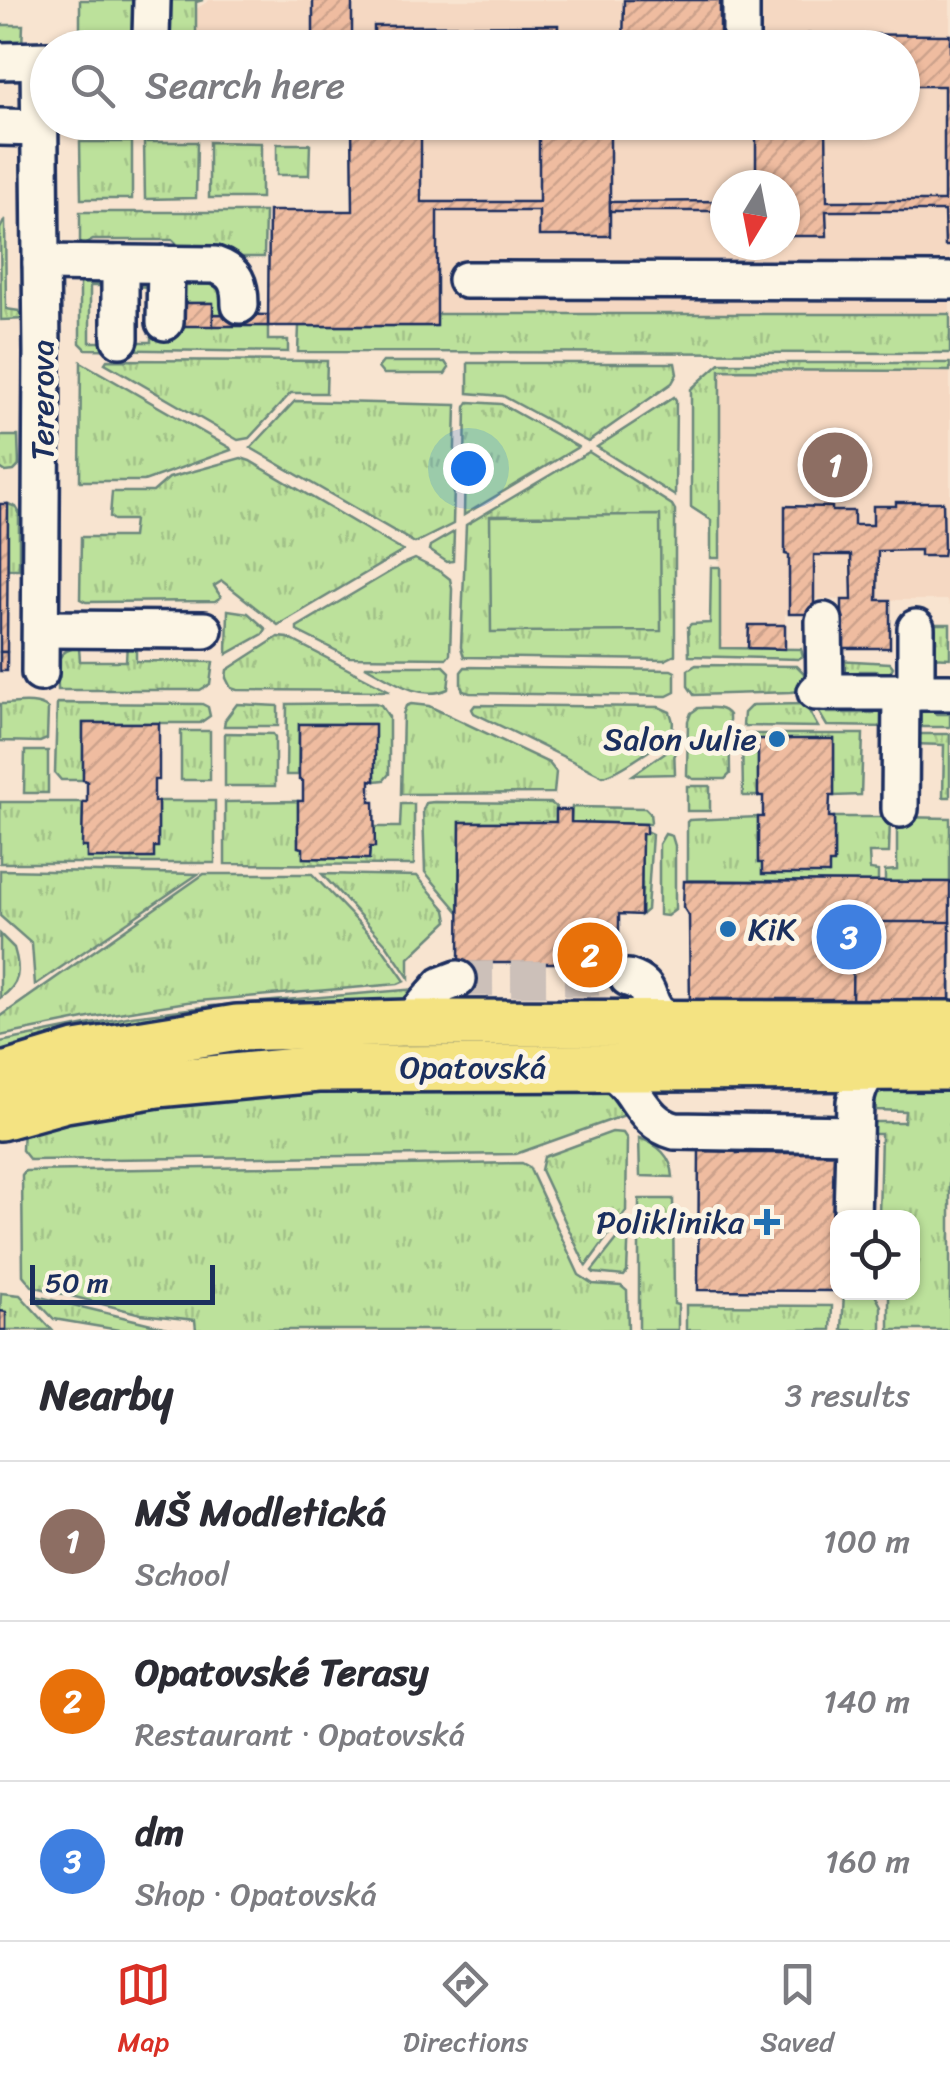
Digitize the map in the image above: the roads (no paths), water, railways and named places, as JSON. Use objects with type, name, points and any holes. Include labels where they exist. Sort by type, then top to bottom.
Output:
[{"type":"main road","name":"Opatovská","points":[[0,1077],[76,1054],[237,1028],[409,1022],[950,1024]]},
{"type":"main road","name":"Opatovská","points":[[0,1117],[64,1099],[157,1084],[317,1068],[950,1067]]},
{"type":"street","points":[[151,30],[152,0]]},
{"type":"street","points":[[741,0],[741,30]]},
{"type":"street","name":"Tererova","points":[[0,61],[30,61]]},
{"type":"street","points":[[0,128],[30,128]]},
{"type":"street","name":"Tererova","points":[[40,140],[40,674]]},
{"type":"street","points":[[41,263],[206,264],[231,272],[238,284],[240,305]]},
{"type":"street","points":[[120,264],[120,339]]},
{"type":"street","points":[[165,322],[166,264]]},
{"type":"street","points":[[466,280],[950,281]]},
{"type":"street","points":[[824,620],[820,692],[922,692]]},
{"type":"street","points":[[900,809],[922,692],[916,628]]},
{"type":"street","points":[[41,629],[204,630]]},
{"type":"street","points":[[628,978],[642,982],[655,1010],[681,1023]]},
{"type":"street","points":[[409,1022],[442,985],[458,979]]},
{"type":"street","name":"Opatovská","points":[[0,1067],[76,1054]]},
{"type":"street","points":[[852,1210],[855,1102],[859,1084],[879,1066]]},
{"type":"street","points":[[608,1067],[625,1082],[646,1114],[657,1124],[675,1131],[853,1134]]},
{"type":"tunnel","points":[[458,979],[628,978]]},
{"type":"place","name":"MŠ Modletická","points":[[835,465]]},
{"type":"place","name":"Salon Julie","points":[[777,739]]},
{"type":"place","name":"KiK","points":[[728,929]]},
{"type":"place","name":"dm","points":[[849,937]]},
{"type":"place","name":"Opatovské Terasy","points":[[590,955]]},
{"type":"place","name":"Poliklinika","points":[[767,1222]]}]
